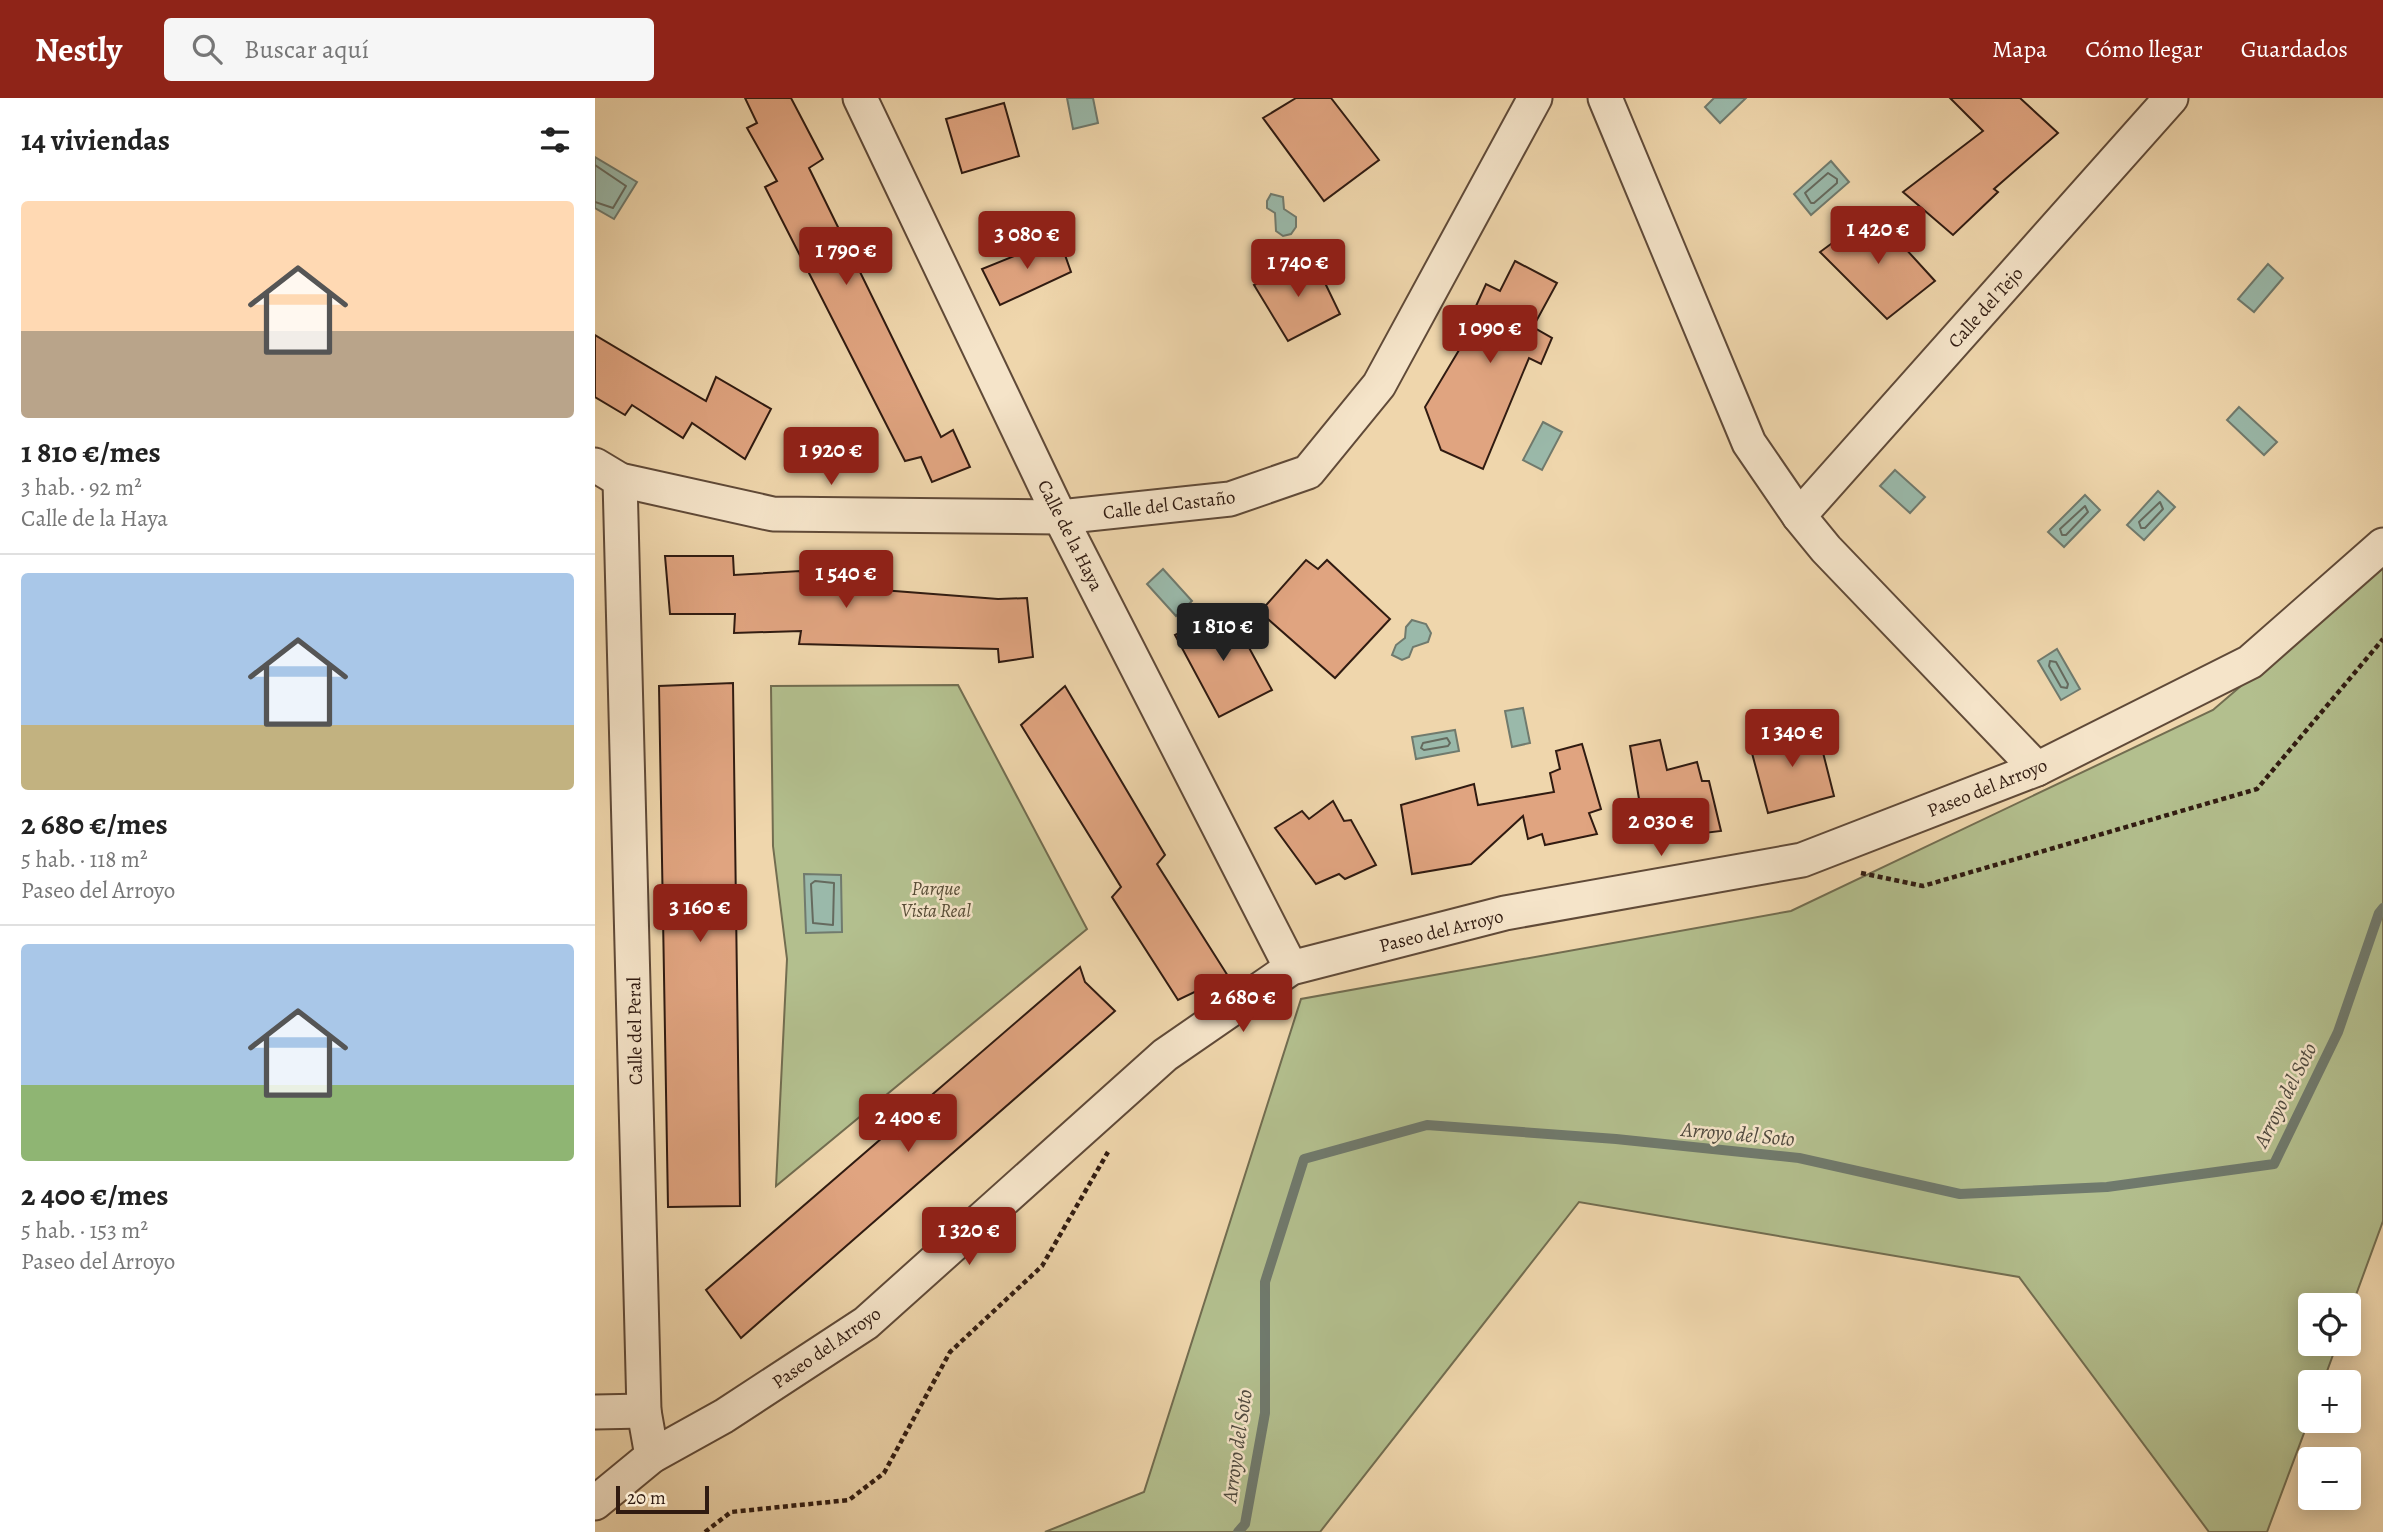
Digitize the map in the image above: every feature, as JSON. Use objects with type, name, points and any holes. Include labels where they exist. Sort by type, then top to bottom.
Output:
[{"type":"street","name":"Calle de la Haya","points":[[860,98],[1061,517],[1291,968]]},
{"type":"street","name":"Calle del Castaño","points":[[608,472],[773,514],[1061,517],[1230,499],[1308,472],[1379,385],[1535,98]]},
{"type":"street","points":[[1605,98],[1749,443],[1799,516],[1826,549],[2037,769]]},
{"type":"street","name":"Calle del Tejo","points":[[1799,516],[2171,98]]},
{"type":"street","name":"Calle del Peral","points":[[608,472],[644,1411],[652,1456]]},
{"type":"street","name":"Paseo del Arroyo","points":[[595,1503],[652,1456],[724,1416],[866,1323],[1165,1055],[1291,968],[1505,914],[1802,860],[2037,769],[2250,662],[2383,545]]},
{"type":"street","points":[[595,1412],[644,1411]]},
{"type":"path","points":[[1856,872],[1923,886],[2257,789],[2383,639]]},
{"type":"path","points":[[705,1532],[731,1512],[849,1500],[884,1473],[950,1352],[1042,1266],[1110,1149]]},
{"type":"green space","points":[[2383,564],[2383,1221],[2357,1293],[2298,1293],[2298,1356],[2333,1356],[2327,1370],[2298,1370],[2298,1433],[2304,1433],[2267,1532],[2209,1532],[2019,1277],[1579,1202],[1320,1532],[1045,1532],[1144,1492],[1301,999],[1791,911],[2213,710]]},
{"type":"green space","name":"Parque Vista Real","points":[[958,685],[1087,929],[776,1186],[787,959],[773,846],[771,686]]},
{"type":"water","points":[[1067,98],[1093,98],[1098,123],[1073,129]]},
{"type":"water","points":[[1714,98],[1746,98],[1720,123],[1705,107]]},
{"type":"water","points":[[595,157],[637,182],[614,219],[595,208]]},
{"type":"water","points":[[1831,161],[1849,182],[1811,215],[1794,194]]},
{"type":"water","points":[[1271,194],[1283,197],[1284,209],[1296,217],[1296,227],[1291,234],[1283,236],[1276,231],[1275,213],[1267,208]]},
{"type":"water","points":[[2268,264],[2283,278],[2254,312],[2238,299]]},
{"type":"water","points":[[2239,407],[2277,442],[2264,455],[2227,420]]},
{"type":"water","points":[[1543,422],[1562,432],[1542,470],[1523,460]]},
{"type":"water","points":[[1895,470],[1925,497],[1910,513],[1880,486]]},
{"type":"water","points":[[2158,491],[2175,507],[2144,540],[2127,525]]},
{"type":"water","points":[[2085,495],[2100,510],[2064,547],[2048,532]]},
{"type":"water","points":[[1163,569],[1192,601],[1176,616],[1147,584]]},
{"type":"water","points":[[1412,620],[1426,624],[1431,633],[1428,642],[1413,647],[1409,657],[1402,660],[1392,655],[1396,645],[1405,638],[1406,627]]},
{"type":"water","points":[[2057,649],[2080,689],[2061,700],[2038,661]]},
{"type":"water","points":[[1523,708],[1530,743],[1512,747],[1505,711]]},
{"type":"water","points":[[1455,730],[1459,751],[1416,759],[1412,737]]},
{"type":"water","points":[[804,874],[841,875],[842,932],[806,933]]},
{"type":"building","points":[[745,98],[791,98],[823,159],[809,168],[941,437],[953,430],[970,467],[932,482],[921,457],[905,461],[765,187],[777,181],[747,128],[757,123]]},
{"type":"building","points":[[1296,98],[1331,98],[1379,160],[1324,201],[1263,118]]},
{"type":"building","points":[[1950,98],[2020,98],[2058,133],[1994,189],[1998,192],[1953,235],[1903,192],[1983,131]]},
{"type":"building","points":[[1004,103],[1019,156],[962,173],[946,119]]},
{"type":"building","points":[[1873,213],[1935,281],[1887,319],[1820,252]]},
{"type":"building","points":[[1059,238],[1071,272],[1000,305],[982,269]]},
{"type":"building","points":[[1312,256],[1340,314],[1288,341],[1254,285]]},
{"type":"building","points":[[1515,261],[1557,283],[1533,327],[1552,338],[1541,364],[1529,358],[1483,469],[1441,450],[1425,407],[1471,330],[1466,328],[1486,284],[1500,291]]},
{"type":"building","points":[[595,335],[706,401],[716,377],[771,409],[745,459],[692,423],[683,438],[632,405],[625,415],[595,397]]},
{"type":"building","points":[[665,556],[733,556],[734,575],[800,571],[804,584],[998,599],[1027,598],[1033,657],[999,662],[998,649],[799,644],[801,631],[734,633],[735,614],[670,614]]},
{"type":"building","points":[[1306,560],[1318,569],[1327,560],[1390,619],[1335,678],[1260,612]]},
{"type":"building","points":[[1228,609],[1272,690],[1219,717],[1175,635]]},
{"type":"building","points":[[733,683],[740,1206],[668,1207],[659,686]]},
{"type":"building","points":[[1065,686],[1165,855],[1157,864],[1228,976],[1178,1000],[1112,897],[1121,887],[1021,725]]},
{"type":"building","points":[[1816,725],[1834,796],[1768,813],[1749,742]]},
{"type":"building","points":[[1660,740],[1667,770],[1697,762],[1702,781],[1709,781],[1721,831],[1646,840],[1630,746]]},
{"type":"building","points":[[1582,744],[1601,809],[1589,813],[1597,834],[1545,845],[1542,834],[1528,839],[1523,816],[1471,864],[1412,874],[1401,805],[1474,784],[1478,805],[1554,792],[1550,773],[1560,769],[1556,751]]},
{"type":"building","points":[[1333,801],[1344,821],[1351,820],[1376,865],[1345,879],[1339,874],[1316,884],[1275,828],[1302,811],[1309,819]]},
{"type":"building","points":[[1080,967],[1085,982],[1115,1011],[741,1338],[706,1290]]},
{"type":"waterway","name":"Arroyo del Soto","points":[[1238,1532],[1245,1524],[1265,1413],[1265,1282],[1304,1159],[1427,1125],[1616,1139],[1799,1158],[1960,1194],[2107,1187],[2274,1164],[2338,1032],[2383,908]]}]
